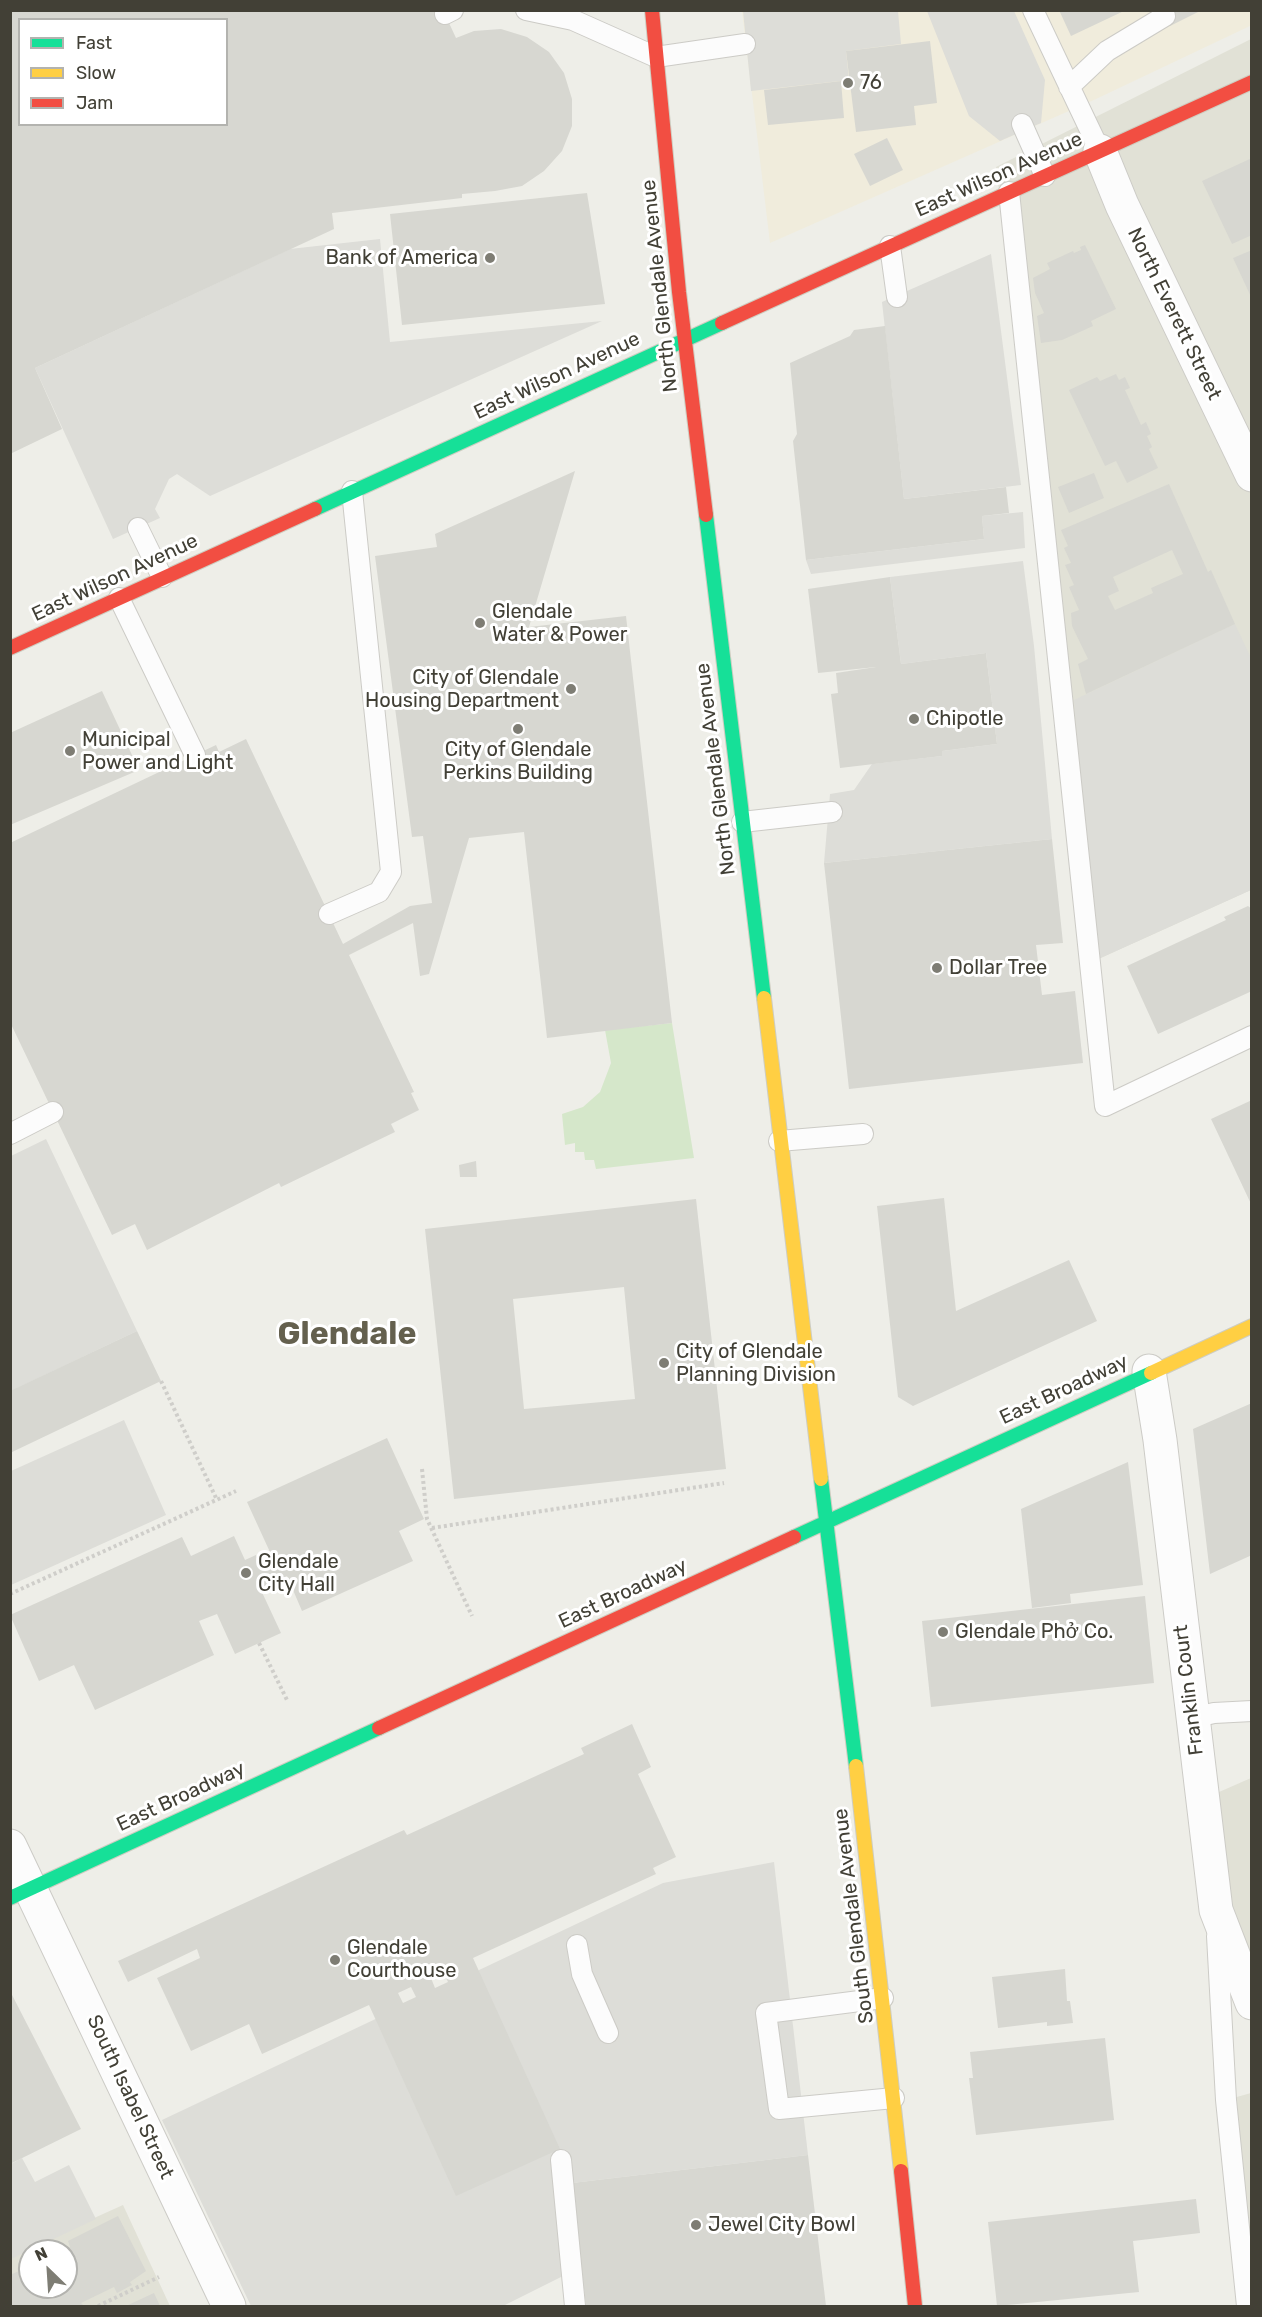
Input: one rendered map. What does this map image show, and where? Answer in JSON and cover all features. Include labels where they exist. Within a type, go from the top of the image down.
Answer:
[{"type":"main road","name":"North Glendale Avenue","points":[[652,10],[685,339],[826,1522]]},
{"type":"main road","name":"East Wilson Avenue","points":[[10,648],[1251,82]]},
{"type":"main road","name":"East Broadway","points":[[20,1893],[1251,1326]]},
{"type":"main road","name":"South Glendale Avenue","points":[[826,1522],[883,1998],[915,2307]]},
{"type":"street","name":"North Everett Street","points":[[1100,151],[1122,205],[1251,476]]},
{"type":"street","name":"Franklin Court","points":[[1149,1371],[1216,1910],[1251,2003]]},
{"type":"street","name":"South Isabel Street","points":[[10,1846],[20,1893],[229,2307]]},
{"type":"lane","points":[[526,10],[573,20],[656,57],[746,44]]},
{"type":"lane","points":[[1033,10],[1100,151]]},
{"type":"lane","points":[[1069,87],[1107,51],[1165,16]]},
{"type":"lane","points":[[1022,124],[1045,176]]},
{"type":"lane","points":[[1009,192],[1105,1106],[1251,1036]]},
{"type":"lane","points":[[890,246],[897,297]]},
{"type":"lane","points":[[329,914],[379,892],[391,872],[352,491]]},
{"type":"lane","points":[[138,528],[162,577]]},
{"type":"lane","points":[[119,598],[195,755]]},
{"type":"lane","points":[[742,822],[832,812]]},
{"type":"lane","points":[[10,1134],[53,1112]]},
{"type":"lane","points":[[779,1141],[863,1134]]},
{"type":"lane","points":[[1192,1719],[1214,1713],[1251,1711]]},
{"type":"lane","points":[[1216,1910],[1226,2100],[1247,2307]]},
{"type":"lane","points":[[577,1944],[582,1974],[608,2033]]},
{"type":"lane","points":[[883,1998],[766,2013],[778,2109],[894,2098]]},
{"type":"lane","points":[[561,2160],[575,2307]]},
{"type":"path","points":[[161,1381],[217,1500]]},
{"type":"path","points":[[422,1469],[427,1519],[472,1616]]},
{"type":"path","points":[[432,1528],[724,1483]]},
{"type":"path","points":[[10,1594],[236,1491]]},
{"type":"path","points":[[259,1642],[286,1700]]},
{"type":"path","points":[[98,2307],[159,2277]]},
{"type":"shaded area","points":[[1251,10],[1252,25],[1096,99],[770,243],[742,11]]},
{"type":"shaded area","points":[[743,11],[898,11],[901,44],[846,51],[849,80],[751,91]]},
{"type":"shaded area","points":[[927,11],[1014,11],[1045,80],[1041,123],[1000,141],[969,116]]},
{"type":"shaded area","points":[[1251,39],[1251,890],[1094,961],[996,167]]},
{"type":"shaded area","points":[[380,239],[390,342],[602,321],[210,496],[177,474],[169,479],[155,509],[160,518],[113,539],[35,368],[290,249]]},
{"type":"shaded area","points":[[991,254],[1021,485],[904,499],[882,302]]},
{"type":"shaded area","points":[[1023,512],[1025,548],[811,574],[806,560],[984,539],[982,516]]},
{"type":"shaded area","points":[[1023,561],[1034,646],[1052,839],[824,863],[830,794],[854,790],[872,764],[942,756],[942,751],[997,744],[986,653],[901,664],[890,577]]},
{"type":"shaded area","points":[[1235,624],[1251,658],[1251,890],[1094,961],[1074,700]]},
{"type":"shaded area","points":[[46,1139],[137,1331],[11,1391],[11,1156]]},
{"type":"shaded area","points":[[124,1420],[166,1515],[11,1585],[11,1471]]},
{"type":"shaded area","points":[[1251,1778],[1251,1963],[1225,1905],[1210,1796]]},
{"type":"shaded area","points":[[774,1862],[808,2155],[572,2183],[581,2267],[503,2306],[251,2306],[162,2120],[663,1883]]},
{"type":"shaded area","points":[[1251,2093],[1251,2306],[1226,2100]]},
{"type":"shaded area","points":[[22,2158],[35,2182],[69,2165],[96,2219],[54,2239],[18,2239],[18,2256],[11,2259],[11,2164]]},
{"type":"shaded area","points":[[123,2205],[170,2306],[11,2306],[10,2256],[18,2252],[18,2299],[78,2299],[78,2239],[48,2239]]},
{"type":"green space","points":[[672,1023],[694,1158],[596,1169],[594,1160],[585,1160],[584,1152],[575,1152],[575,1143],[565,1145],[562,1114],[583,1107],[600,1092],[611,1063],[605,1030]]},
{"type":"building","points":[[10,10],[443,10],[456,38],[474,31],[501,29],[527,37],[549,52],[564,73],[572,99],[572,126],[562,151],[544,171],[522,186],[462,194],[462,198],[332,213],[334,229],[35,368],[62,429],[10,454]]},
{"type":"building","points":[[1059,10],[1126,10],[1071,36]]},
{"type":"building","points":[[1163,10],[1202,10],[1170,26]]},
{"type":"building","points":[[930,41],[937,103],[914,106],[916,125],[856,132],[846,51]]},
{"type":"building","points":[[841,81],[844,118],[768,125],[764,90]]},
{"type":"building","points":[[887,138],[903,170],[870,186],[854,154]]},
{"type":"building","points":[[1252,158],[1252,235],[1232,244],[1202,181]]},
{"type":"building","points":[[587,193],[605,304],[402,325],[390,214]]},
{"type":"building","points":[[1085,245],[1116,309],[1091,321],[1093,326],[1062,340],[1041,343],[1037,316],[1044,313],[1035,293],[1033,278],[1050,269],[1047,263],[1073,251],[1074,253],[1081,250],[1080,247]]},
{"type":"building","points":[[1252,250],[1252,299],[1233,258]]},
{"type":"building","points":[[885,326],[904,499],[1006,487],[1009,513],[982,516],[984,539],[806,560],[793,441],[797,434],[790,363],[850,336],[854,330]]},
{"type":"building","points":[[1116,374],[1119,380],[1125,377],[1130,388],[1125,390],[1141,425],[1146,422],[1151,434],[1147,436],[1152,447],[1149,449],[1158,468],[1127,483],[1116,461],[1105,466],[1069,390],[1097,377],[1100,381]]},
{"type":"building","points":[[575,471],[529,627],[626,616],[672,1023],[547,1038],[524,832],[469,838],[429,974],[420,976],[413,923],[349,955],[414,1092],[411,1093],[419,1110],[391,1124],[395,1132],[281,1187],[279,1183],[147,1250],[135,1224],[112,1235],[10,1022],[10,843],[216,745],[219,752],[246,739],[343,944],[410,906],[432,903],[423,836],[412,837],[375,556],[437,547],[435,534]]},
{"type":"building","points":[[1094,473],[1104,498],[1069,513],[1058,487]]},
{"type":"building","points":[[1169,484],[1208,572],[1211,570],[1235,624],[1086,694],[1078,664],[1088,659],[1072,626],[1071,613],[1079,610],[1069,587],[1074,585],[1065,565],[1071,563],[1064,548],[1068,546],[1061,530]],"holes":[[[1172,550],[1183,574],[1151,588],[1153,593],[1115,610],[1108,596],[1119,591],[1113,577]]]},
{"type":"building","name":"Chipotle","points":[[890,577],[901,664],[986,653],[997,744],[942,751],[942,756],[840,768],[831,694],[838,693],[836,673],[876,667],[818,673],[808,589]]},
{"type":"building","name":"Municipal Power and Light","points":[[102,691],[139,770],[10,825],[10,733]]},
{"type":"building","name":"Dollar Tree","points":[[1052,839],[1063,943],[1036,945],[1042,995],[1075,991],[1083,1063],[849,1089],[824,863]]},
{"type":"building","points":[[1248,906],[1252,909],[1252,991],[1158,1034],[1127,966],[1226,920],[1224,917]]},
{"type":"building","points":[[1252,1100],[1252,1206],[1211,1119]]},
{"type":"building","points":[[476,1161],[477,1177],[460,1177],[459,1165]]},
{"type":"building","points":[[944,1198],[956,1311],[1069,1260],[1097,1321],[913,1406],[898,1397],[877,1206]]},
{"type":"building","points":[[696,1199],[726,1469],[454,1499],[425,1229]],"holes":[[[624,1287],[635,1399],[524,1409],[513,1299]]]},
{"type":"building","points":[[137,1331],[161,1381],[10,1453],[10,1391]]},
{"type":"building","points":[[1252,1403],[1252,1555],[1210,1574],[1193,1429]]},
{"type":"building","name":"Glendale City Hall","points":[[387,1438],[424,1519],[399,1531],[413,1561],[302,1611],[287,1576],[260,1588],[281,1633],[235,1654],[217,1614],[199,1621],[214,1655],[95,1710],[74,1665],[39,1681],[10,1615],[182,1537],[191,1556],[234,1536],[245,1560],[256,1555],[262,1569],[275,1563],[247,1502]]},
{"type":"building","points":[[1128,1462],[1143,1585],[1070,1594],[1071,1603],[1032,1608],[1021,1509]]},
{"type":"building","points":[[1145,1596],[1154,1683],[931,1707],[922,1621]]},
{"type":"building","name":"Glendale Courthouse","points":[[632,1724],[651,1767],[638,1774],[676,1857],[653,1868],[656,1874],[473,1958],[560,2149],[456,2196],[369,2005],[262,2054],[249,2024],[191,2051],[157,1978],[200,1958],[197,1949],[128,1982],[118,1961],[404,1830],[407,1835],[584,1754],[581,1748]],"holes":[[[444,1973],[448,1982],[435,1988],[431,1978]],[[411,1987],[416,1997],[403,2003],[398,1993]]]},
{"type":"building","points":[[1065,1969],[1067,2001],[1070,2001],[1073,2023],[1047,2026],[1047,2022],[998,2028],[992,1977]]},
{"type":"building","points":[[10,1991],[81,2129],[10,2164]]},
{"type":"building","points":[[1105,2038],[1114,2120],[976,2135],[969,2078],[973,2078],[970,2052]]},
{"type":"building","name":"Jewel City Bowl","points":[[808,2155],[826,2306],[586,2306],[572,2183]]},
{"type":"building","points":[[1196,2199],[1200,2233],[1133,2241],[1139,2292],[997,2306],[988,2222]]},
{"type":"building","points":[[118,2216],[146,2271],[130,2282],[132,2285],[117,2293],[114,2287],[81,2303],[83,2305],[81,2306],[10,2306],[10,2275],[18,2271],[18,2299],[78,2299],[78,2239],[72,2239]]},
{"type":"building","points":[[154,2293],[160,2306],[126,2306]]},
{"type":"traffic: fast","points":[[315,509],[722,323]]},
{"type":"traffic: fast","points":[[706,515],[764,998]]},
{"type":"traffic: fast","points":[[794,1537],[1151,1373]]},
{"type":"traffic: fast","points":[[821,1479],[856,1766]]},
{"type":"traffic: fast","points":[[10,1898],[379,1728]]},
{"type":"traffic: slow","points":[[764,998],[821,1479]]},
{"type":"traffic: slow","points":[[1151,1373],[1252,1326]]},
{"type":"traffic: slow","points":[[856,1766],[901,2171]]},
{"type":"traffic: jam","points":[[652,10],[679,292],[706,515]]},
{"type":"traffic: jam","points":[[722,323],[1252,82]]},
{"type":"traffic: jam","points":[[10,648],[315,509]]},
{"type":"traffic: jam","points":[[379,1728],[794,1537]]},
{"type":"traffic: jam","points":[[901,2171],[915,2306]]},
{"type":"place","name":"76","points":[[848,83]]},
{"type":"place","name":"Bank of America","points":[[490,258]]},
{"type":"place","name":"Glendale Water & Power","points":[[480,623]]},
{"type":"place","name":"City of Glendale Housing Department","points":[[571,689]]},
{"type":"place","name":"Chipotle","points":[[914,719]]},
{"type":"place","name":"City of Glendale Perkins Building","points":[[518,729]]},
{"type":"place","name":"Municipal Power and Light","points":[[70,751]]},
{"type":"place","name":"Dollar Tree","points":[[937,968]]},
{"type":"place","name":"City of Glendale Planning Division","points":[[664,1363]]},
{"type":"place","name":"Glendale City Hall","points":[[246,1573]]},
{"type":"place","name":"Glendale Phở Co.","points":[[943,1632]]},
{"type":"place","name":"Glendale Courthouse","points":[[335,1960]]},
{"type":"place","name":"Jewel City Bowl","points":[[696,2225]]},
{"type":"district","name":"Glendale","points":[[347,1335]]}]
